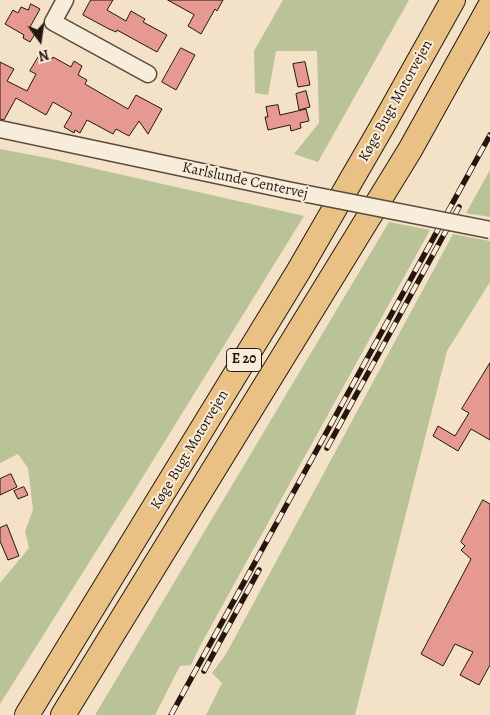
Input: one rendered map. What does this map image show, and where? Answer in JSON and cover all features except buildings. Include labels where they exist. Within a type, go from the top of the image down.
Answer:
[{"type":"highway","name":"Køge Bugt Motorvejen","points":[[27,715],[298,272],[453,0]]},
{"type":"highway","name":"Køge Bugt Motorvejen","points":[[63,715],[410,150],[490,6]]},
{"type":"street","points":[[65,0],[53,22],[148,74]]},
{"type":"street","name":"Karlslunde Centervej","points":[[0,129],[287,190],[490,230]]},
{"type":"green space","points":[[283,0],[409,0],[318,162],[294,154],[319,123],[317,51],[276,51],[268,95],[255,93],[254,51]]},
{"type":"green space","points":[[0,149],[48,158],[304,216],[0,704],[0,583],[29,548],[25,531],[33,510],[28,468],[18,454],[0,463]]},
{"type":"green space","points":[[490,170],[490,217],[466,213]]},
{"type":"green space","points":[[389,222],[430,230],[191,665],[180,666],[155,715],[95,715]]},
{"type":"green space","points":[[453,234],[490,241],[490,282],[447,351],[355,715],[206,715],[222,683],[212,673],[226,654]]},
{"type":"railway","points":[[171,715],[490,135]]},
{"type":"railway","points":[[327,448],[459,207]]},
{"type":"railway","points":[[204,671],[259,570]]}]
